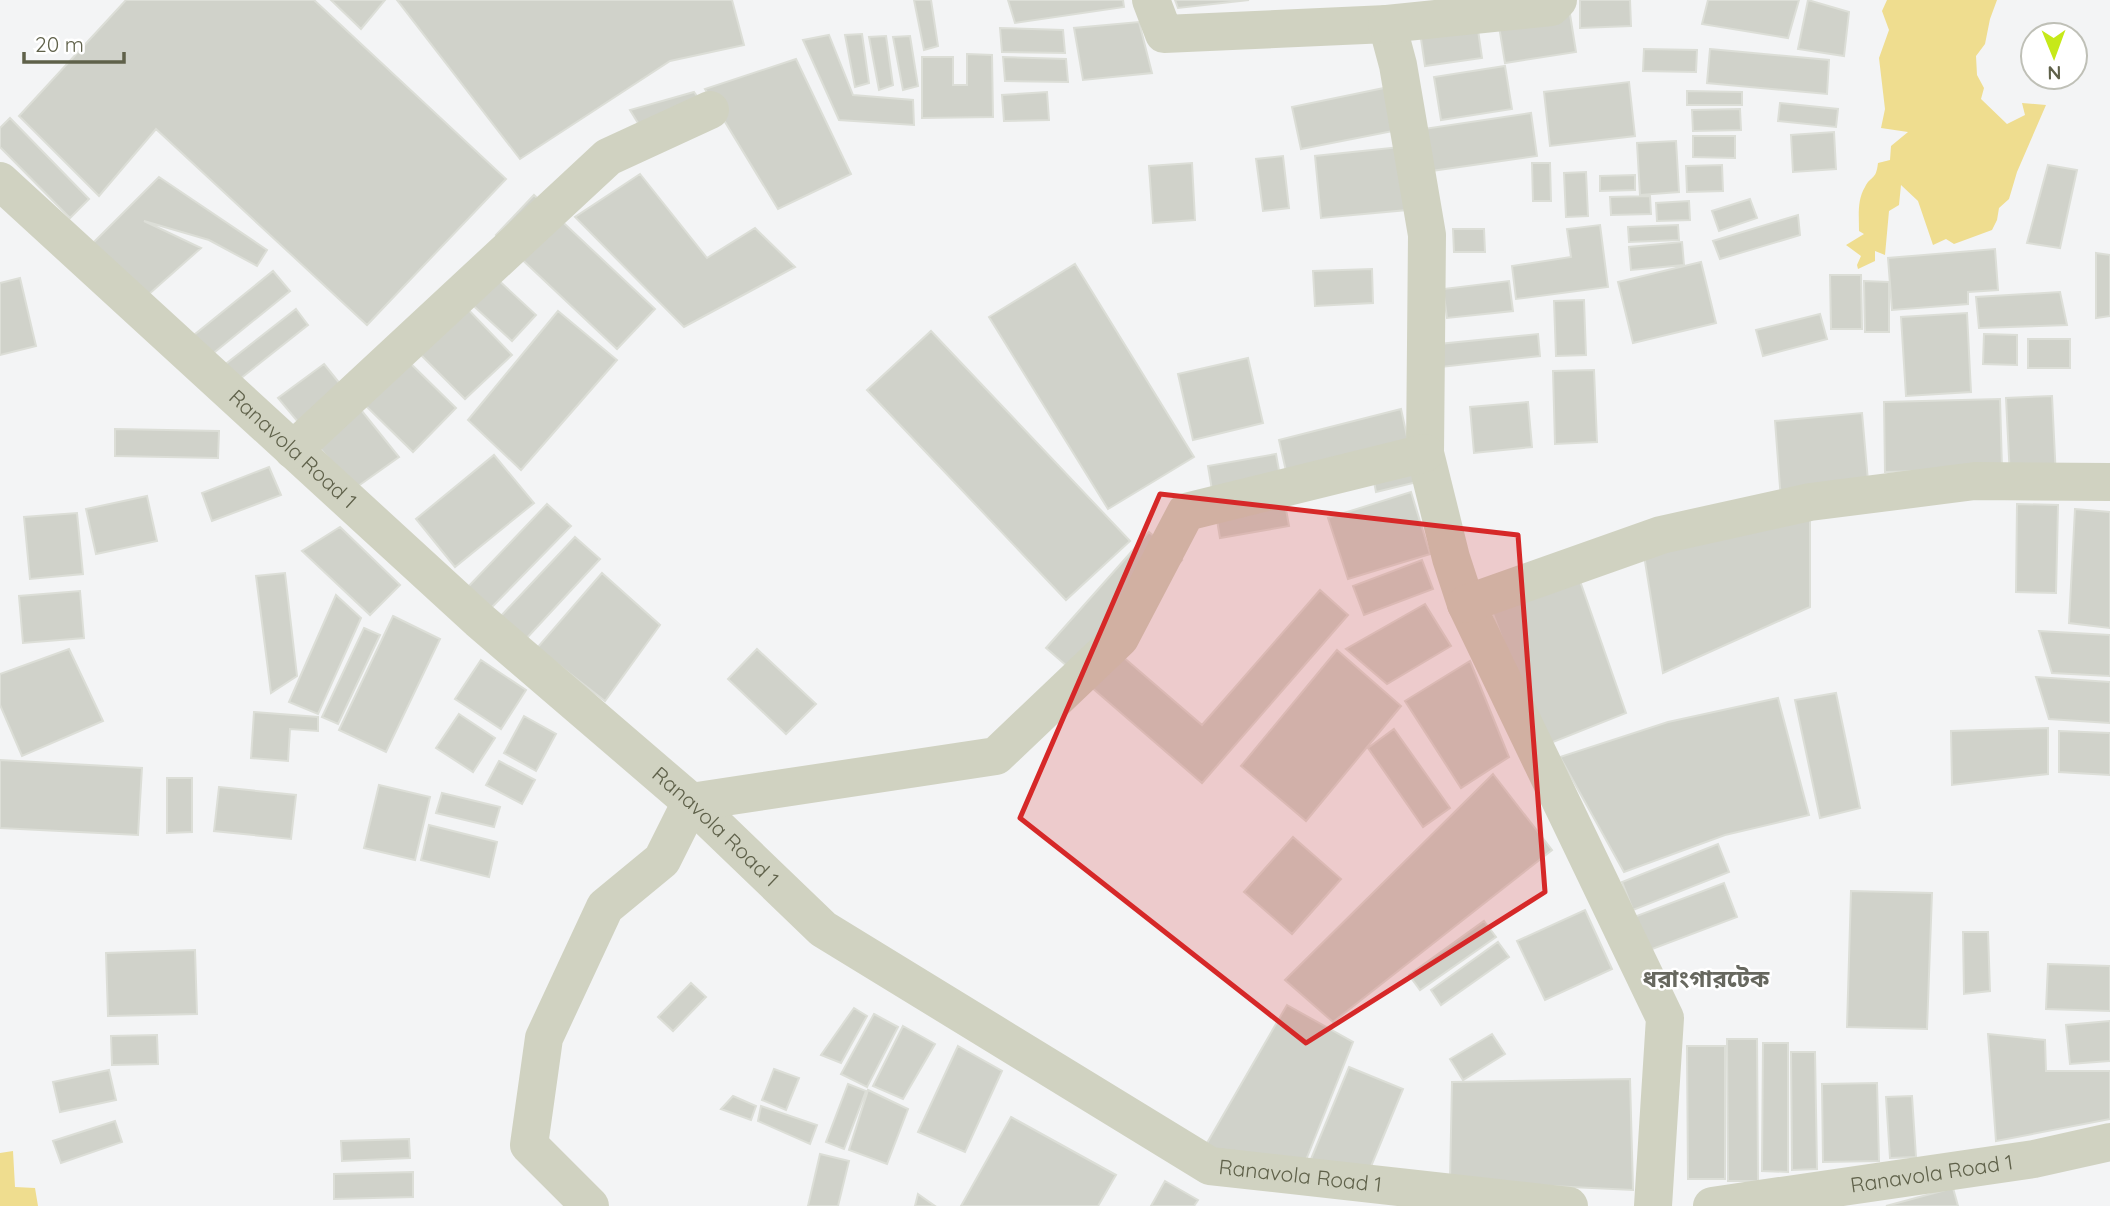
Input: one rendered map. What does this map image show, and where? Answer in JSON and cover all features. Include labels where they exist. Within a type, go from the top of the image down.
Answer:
[{"type":"street","points":[[1151,0],[1164,34],[1387,24],[1551,7],[1558,0]]},
{"type":"street","points":[[1387,24],[1398,65],[1427,235],[1425,453],[1465,604],[1665,1018],[1653,1206]]},
{"type":"street","points":[[293,450],[608,157],[710,110]]},
{"type":"street","name":"Ranavola Road 1","points":[[0,181],[479,620],[691,802],[823,929],[1210,1166],[1569,1206]]},
{"type":"street","points":[[590,1206],[529,1145],[544,1038],[605,907],[662,860],[691,802],[996,756],[1120,638],[1186,512],[1425,453]]},
{"type":"street","points":[[1465,604],[1661,535],[1810,502],[1851,499],[1975,481],[2110,482]]},
{"type":"street","name":"Ranavola Road 1","points":[[1712,1206],[2034,1159],[2110,1142]]},
{"type":"highlighted area","points":[[1160,494],[1518,535],[1545,892],[1306,1043],[1020,818]]},
{"type":"shaded area","points":[[1887,0],[1997,0],[1985,44],[1976,56],[1977,75],[1984,88],[1981,99],[2007,124],[2025,115],[2022,103],[2046,105],[2017,172],[2009,199],[1999,208],[1992,230],[1954,244],[1946,239],[1933,245],[1918,201],[1901,185],[1899,205],[1889,211],[1885,255],[1875,251],[1875,261],[1858,269],[1861,256],[1846,245],[1864,234],[1859,231],[1862,192],[1875,175],[1878,163],[1890,160],[1891,146],[1908,132],[1881,128],[1885,109],[1879,58],[1889,30],[1882,11]]},
{"type":"shaded area","points":[[13,1151],[15,1187],[35,1188],[38,1206],[0,1206],[0,1153]]},
{"type":"building","points":[[126,0],[314,0],[506,179],[367,325],[156,129],[99,196],[19,116]]},
{"type":"building","points":[[331,0],[385,0],[361,29]]},
{"type":"building","points":[[397,0],[732,0],[744,45],[670,61],[520,159]]},
{"type":"building","points":[[914,0],[931,0],[938,46],[924,50]]},
{"type":"building","points":[[1008,0],[1123,0],[1124,7],[1015,23]]},
{"type":"building","points":[[1175,0],[1249,0],[1178,8]]},
{"type":"building","points":[[1580,0],[1630,0],[1631,26],[1580,28]]},
{"type":"building","points":[[1708,0],[1799,0],[1788,38],[1702,24]]},
{"type":"building","points":[[1808,0],[1849,12],[1844,56],[1798,49]]},
{"type":"building","points":[[1569,8],[1576,52],[1505,63],[1498,20]]},
{"type":"building","points":[[1139,22],[1152,73],[1083,80],[1074,28]]},
{"type":"building","points":[[1477,23],[1482,58],[1425,66],[1420,32]]},
{"type":"building","points":[[1000,28],[1063,30],[1065,53],[1002,52]]},
{"type":"building","points":[[862,34],[869,83],[855,87],[845,35]]},
{"type":"building","points":[[829,35],[853,95],[913,100],[914,125],[839,120],[803,40]]},
{"type":"building","points":[[886,36],[893,85],[879,90],[869,37]]},
{"type":"building","points":[[910,36],[918,86],[903,90],[893,37]]},
{"type":"building","points":[[1644,49],[1697,50],[1696,72],[1643,71]]},
{"type":"building","points":[[1710,49],[1829,60],[1827,94],[1707,83]]},
{"type":"building","points":[[967,54],[992,55],[993,117],[922,118],[922,57],[953,57],[953,85],[967,85]]},
{"type":"building","points":[[1003,57],[1066,59],[1068,82],[1005,81]]},
{"type":"building","points":[[796,59],[851,174],[778,209],[705,89]]},
{"type":"building","points":[[1505,66],[1512,109],[1441,120],[1434,77]]},
{"type":"building","points":[[1629,82],[1635,136],[1550,146],[1544,92]]},
{"type":"building","points":[[1384,88],[1393,131],[1301,149],[1292,107]]},
{"type":"building","points":[[1687,91],[1742,92],[1742,105],[1687,105]]},
{"type":"building","points":[[694,92],[714,119],[651,144],[630,110]]},
{"type":"building","points":[[1047,92],[1049,120],[1004,121],[1002,95]]},
{"type":"building","points":[[1780,103],[1838,109],[1836,127],[1778,121]]},
{"type":"building","points":[[1740,109],[1741,130],[1693,131],[1692,110]]},
{"type":"building","points":[[1531,113],[1537,156],[1424,172],[1417,130]]},
{"type":"building","points":[[10,118],[89,199],[70,218],[0,147],[0,128]]},
{"type":"building","points":[[1834,132],[1836,169],[1793,172],[1791,135]]},
{"type":"building","points":[[1693,136],[1735,136],[1735,158],[1693,157]]},
{"type":"building","points":[[1676,141],[1679,192],[1640,195],[1637,143]]},
{"type":"building","points":[[1400,147],[1407,210],[1321,218],[1315,156]]},
{"type":"building","points":[[1283,156],[1289,208],[1263,211],[1256,159]]},
{"type":"building","points":[[1192,163],[1195,220],[1153,223],[1149,166]]},
{"type":"building","points":[[1532,163],[1550,163],[1551,201],[1533,201]]},
{"type":"building","points":[[1722,165],[1723,191],[1687,192],[1686,166]]},
{"type":"building","points":[[2048,165],[2077,170],[2060,248],[2027,243]]},
{"type":"building","points":[[1586,172],[1588,216],[1566,217],[1564,173]]},
{"type":"building","points":[[640,174],[707,258],[755,228],[795,267],[684,327],[575,217]]},
{"type":"building","points":[[1635,175],[1635,190],[1600,191],[1600,176]]},
{"type":"building","points":[[159,177],[267,250],[257,266],[209,240],[144,221],[201,248],[148,295],[91,245]]},
{"type":"building","points":[[534,195],[655,309],[617,349],[496,235]]},
{"type":"building","points":[[1650,196],[1651,214],[1611,215],[1610,197]]},
{"type":"building","points":[[1750,199],[1757,218],[1719,231],[1712,211]]},
{"type":"building","points":[[1689,201],[1690,220],[1657,221],[1656,203]]},
{"type":"building","points":[[1798,215],[1800,235],[1720,259],[1713,241]]},
{"type":"building","points":[[1600,225],[1608,287],[1516,299],[1512,266],[1571,257],[1567,229]]},
{"type":"building","points":[[1678,225],[1679,240],[1629,242],[1628,227]]},
{"type":"building","points":[[1453,229],[1484,229],[1485,252],[1454,252]]},
{"type":"building","points":[[1682,242],[1684,265],[1631,270],[1629,247]]},
{"type":"building","points":[[1995,249],[1998,290],[1968,292],[1968,304],[1892,310],[1888,258]]},
{"type":"building","points":[[2096,253],[2110,255],[2110,316],[2096,318]]},
{"type":"building","points":[[1701,262],[1716,323],[1633,343],[1618,282]]},
{"type":"building","points":[[480,263],[536,315],[512,341],[456,290]]},
{"type":"building","points":[[1075,264],[1194,457],[1108,509],[989,317]]},
{"type":"building","points":[[1372,269],[1373,303],[1315,306],[1313,271]]},
{"type":"building","points":[[273,271],[290,291],[211,355],[194,335]]},
{"type":"building","points":[[1830,275],[1861,275],[1862,329],[1831,329]]},
{"type":"building","points":[[20,278],[36,346],[0,355],[0,283]]},
{"type":"building","points":[[1509,281],[1513,311],[1447,318],[1443,289]]},
{"type":"building","points":[[1864,281],[1889,282],[1889,332],[1865,332]]},
{"type":"building","points":[[2060,292],[2067,325],[1979,328],[1976,297]]},
{"type":"building","points":[[459,300],[512,355],[465,399],[412,346]]},
{"type":"building","points":[[1584,300],[1586,355],[1556,356],[1554,301]]},
{"type":"building","points":[[296,309],[308,325],[231,386],[218,370]]},
{"type":"building","points":[[558,311],[617,360],[521,470],[468,420]]},
{"type":"building","points":[[1967,313],[1971,392],[1906,396],[1901,317]]},
{"type":"building","points":[[1820,314],[1827,339],[1763,356],[1756,330]]},
{"type":"building","points":[[931,331],[1130,541],[1066,600],[867,390]]},
{"type":"building","points":[[1538,334],[1540,356],[1441,367],[1439,344]]},
{"type":"building","points":[[1984,334],[2017,335],[2017,365],[1983,364]]},
{"type":"building","points":[[2028,339],[2070,339],[2070,368],[2028,368]]},
{"type":"building","points":[[1248,358],[1263,423],[1193,440],[1178,374]]},
{"type":"building","points":[[407,360],[456,408],[413,452],[364,404]]},
{"type":"building","points":[[324,364],[399,457],[354,489],[278,398]]},
{"type":"building","points":[[1594,370],[1597,442],[1555,444],[1553,371]]},
{"type":"building","points":[[2052,396],[2056,478],[2010,477],[2006,398]]},
{"type":"building","points":[[2000,399],[2002,469],[1885,472],[1884,402]]},
{"type":"building","points":[[1528,402],[1532,447],[1474,453],[1470,407]]},
{"type":"building","points":[[1401,409],[1417,482],[1376,492],[1371,466],[1290,489],[1279,440]]},
{"type":"building","points":[[1862,413],[1869,492],[1781,500],[1775,421]]},
{"type":"building","points":[[115,429],[219,431],[218,458],[115,456]]},
{"type":"building","points":[[1276,454],[1289,526],[1220,538],[1208,466]]},
{"type":"building","points":[[494,455],[534,503],[455,567],[416,519]]},
{"type":"building","points":[[269,467],[281,495],[212,521],[202,493]]},
{"type":"building","points":[[1411,492],[1430,554],[1348,579],[1328,518]]},
{"type":"building","points":[[147,496],[157,541],[96,554],[86,509]]},
{"type":"building","points":[[547,504],[571,526],[490,609],[467,588]]},
{"type":"building","points":[[2017,504],[2058,505],[2056,593],[2016,592]]},
{"type":"building","points":[[1810,508],[1810,607],[1663,673],[1643,549]]},
{"type":"building","points":[[2075,509],[2110,512],[2110,628],[2069,623]]},
{"type":"building","points":[[77,513],[83,574],[30,579],[24,517]]},
{"type":"building","points":[[340,527],[400,585],[370,615],[302,551]]},
{"type":"building","points":[[1149,532],[1182,560],[1108,644],[1202,725],[1320,590],[1348,615],[1202,783],[1046,648]]},
{"type":"building","points":[[575,537],[600,559],[524,641],[500,617]]},
{"type":"building","points":[[1422,560],[1433,589],[1364,615],[1353,586]]},
{"type":"building","points":[[285,573],[297,676],[271,693],[256,576]]},
{"type":"building","points":[[602,573],[660,625],[605,701],[537,648]]},
{"type":"building","points":[[1580,581],[1626,713],[1543,746],[1490,606]]},
{"type":"building","points":[[80,591],[84,638],[23,643],[19,596]]},
{"type":"building","points":[[336,595],[361,618],[318,714],[289,702]]},
{"type":"building","points":[[1425,604],[1451,646],[1387,684],[1346,649]]},
{"type":"building","points":[[393,616],[440,639],[386,752],[339,730]]},
{"type":"building","points":[[364,628],[380,635],[338,724],[322,717]]},
{"type":"building","points":[[2039,631],[2110,635],[2110,676],[2052,673]]},
{"type":"building","points":[[69,649],[103,721],[22,756],[0,705],[0,674]]},
{"type":"building","points":[[757,649],[816,704],[786,734],[728,679]]},
{"type":"building","points":[[1337,650],[1401,706],[1306,821],[1241,766]]},
{"type":"building","points":[[481,660],[526,690],[501,729],[455,699]]},
{"type":"building","points":[[1470,661],[1509,757],[1461,788],[1405,701]]},
{"type":"building","points":[[2036,677],[2110,682],[2110,723],[2049,719]]},
{"type":"building","points":[[1836,693],[1860,808],[1820,818],[1795,700]]},
{"type":"building","points":[[1778,698],[1809,815],[1725,835],[1624,872],[1560,757],[1668,722]]},
{"type":"building","points":[[254,712],[318,717],[318,731],[290,729],[288,761],[251,758]]},
{"type":"building","points":[[459,714],[495,738],[473,772],[436,748]]},
{"type":"building","points":[[524,716],[556,734],[536,771],[504,753]]},
{"type":"building","points":[[2048,728],[2048,774],[1952,785],[1951,731]]},
{"type":"building","points":[[1394,729],[1450,808],[1423,827],[1368,748]]},
{"type":"building","points":[[2059,731],[2110,733],[2110,775],[2059,772]]},
{"type":"building","points":[[0,760],[142,768],[138,835],[0,828]]},
{"type":"building","points":[[499,761],[535,780],[522,804],[486,785]]},
{"type":"building","points":[[1493,774],[1552,850],[1333,1022],[1285,980]]},
{"type":"building","points":[[167,778],[192,778],[192,832],[167,833]]},
{"type":"building","points":[[379,785],[430,797],[415,860],[364,848]]},
{"type":"building","points":[[219,787],[296,795],[291,839],[214,831]]},
{"type":"building","points":[[442,793],[500,807],[494,827],[436,813]]},
{"type":"building","points":[[429,825],[497,842],[489,877],[421,860]]},
{"type":"building","points":[[1293,837],[1341,879],[1292,934],[1244,892]]},
{"type":"building","points":[[1718,844],[1729,872],[1633,910],[1622,882]]},
{"type":"building","points":[[1724,883],[1737,917],[1647,951],[1634,917]]},
{"type":"building","points":[[1851,891],[1932,893],[1927,1029],[1847,1027]]},
{"type":"building","points":[[1585,910],[1612,969],[1545,1000],[1517,941]]},
{"type":"building","points":[[1484,921],[1496,937],[1420,990],[1409,975]]},
{"type":"building","points":[[1963,932],[1988,932],[1990,991],[1964,994]]},
{"type":"building","points":[[1498,942],[1509,957],[1441,1005],[1431,990]]},
{"type":"building","points":[[195,950],[197,1014],[108,1016],[106,953]]},
{"type":"building","points":[[2048,964],[2110,966],[2110,1011],[2046,1009]]},
{"type":"building","points":[[691,983],[706,997],[673,1031],[658,1017]]},
{"type":"building","points":[[1287,1005],[1353,1042],[1306,1160],[1203,1150]]},
{"type":"building","points":[[854,1008],[867,1016],[841,1063],[821,1055]]},
{"type":"building","points":[[874,1014],[898,1027],[867,1087],[841,1074]]},
{"type":"building","points":[[2110,1021],[2110,1061],[2070,1064],[2066,1025]]},
{"type":"building","points":[[903,1026],[935,1044],[903,1099],[873,1086]]},
{"type":"building","points":[[1492,1034],[1505,1054],[1463,1080],[1450,1059]]},
{"type":"building","points":[[1988,1034],[2045,1040],[2046,1071],[2110,1071],[2110,1119],[1996,1141]]},
{"type":"building","points":[[157,1035],[158,1064],[112,1065],[111,1036]]},
{"type":"building","points":[[1727,1039],[1757,1039],[1758,1181],[1728,1181]]},
{"type":"building","points":[[1763,1043],[1788,1043],[1788,1172],[1762,1171]]},
{"type":"building","points":[[958,1046],[1002,1071],[965,1152],[918,1132]]},
{"type":"building","points":[[1687,1046],[1725,1046],[1725,1179],[1688,1179]]},
{"type":"building","points":[[1791,1052],[1815,1052],[1817,1169],[1792,1170]]},
{"type":"building","points":[[1349,1067],[1403,1089],[1365,1181],[1311,1159]]},
{"type":"building","points":[[774,1069],[799,1078],[786,1110],[762,1100]]},
{"type":"building","points":[[109,1070],[116,1100],[60,1112],[53,1082]]},
{"type":"building","points":[[1630,1079],[1633,1190],[1450,1181],[1452,1082]]},
{"type":"building","points":[[1877,1083],[1879,1161],[1823,1162],[1822,1084]]},
{"type":"building","points":[[848,1084],[866,1091],[844,1149],[826,1142]]},
{"type":"building","points":[[868,1090],[908,1109],[887,1164],[849,1150]]},
{"type":"building","points":[[733,1096],[756,1106],[751,1120],[721,1109]]},
{"type":"building","points":[[1912,1096],[1916,1157],[1890,1158],[1886,1097]]},
{"type":"building","points":[[761,1106],[817,1125],[810,1144],[758,1121]]},
{"type":"building","points":[[1011,1117],[1116,1175],[1098,1206],[961,1206]]},
{"type":"building","points":[[115,1121],[122,1142],[61,1163],[53,1141]]},
{"type":"building","points":[[409,1139],[410,1158],[342,1161],[341,1141]]},
{"type":"building","points":[[820,1154],[849,1161],[838,1206],[808,1206]]},
{"type":"building","points":[[413,1172],[413,1197],[334,1199],[334,1174]]},
{"type":"building","points":[[1165,1181],[1198,1200],[1194,1206],[1151,1206]]},
{"type":"building","points":[[1953,1188],[1958,1206],[1886,1206]]},
{"type":"building","points":[[918,1194],[935,1206],[915,1206]]},
{"type":"district","name":"ধরাংগারটেক","points":[[1706,979]]}]
